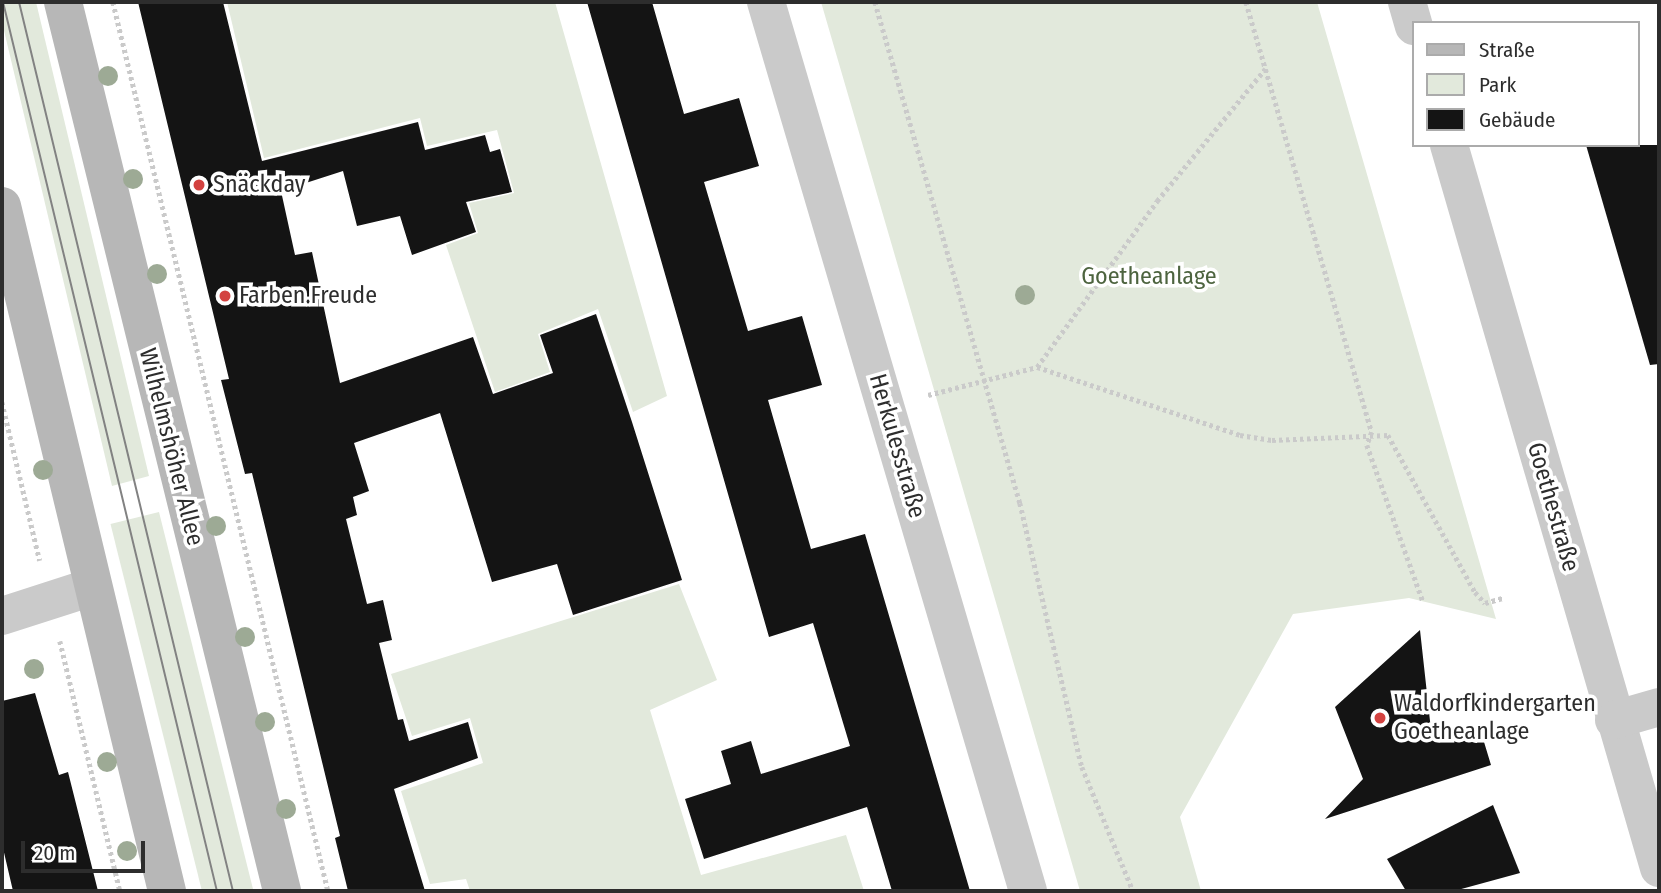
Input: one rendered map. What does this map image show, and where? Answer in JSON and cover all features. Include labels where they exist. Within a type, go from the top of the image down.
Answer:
[{"type":"main road","name":"Wilhelmshöher Allee","points":[[63,2],[282,891]]},
{"type":"main road","points":[[2,206],[167,891]]},
{"type":"street","name":"Herkulesstraße","points":[[766,2],[1028,891]]},
{"type":"street","points":[[1407,2],[1413,21]]},
{"type":"street","name":"Goethestraße","points":[[1450,147],[1614,720],[1657,850]]},
{"type":"street","points":[[2,616],[92,587]]},
{"type":"street","points":[[1614,720],[1659,707]]},
{"type":"street","points":[[1653,891],[1659,890]]},
{"type":"path","points":[[113,2],[328,891]]},
{"type":"path","points":[[875,2],[1020,503],[1082,767],[1133,891]]},
{"type":"path","points":[[1246,2],[1372,432],[1367,445],[1423,601]]},
{"type":"path","points":[[1037,366],[1157,201],[1265,69]]},
{"type":"path","points":[[928,395],[1037,366],[1240,435],[1318,440],[1372,432],[1388,435],[1481,601],[1503,598]]},
{"type":"path","points":[[2,402],[120,891]]},
{"type":"green space","points":[[36,2],[149,476],[112,486],[2,22],[2,5]]},
{"type":"green space","points":[[227,2],[555,2],[667,396],[633,412],[598,309],[538,334],[550,372],[495,392],[446,245],[478,233],[469,203],[514,193],[497,130],[427,146],[420,118],[264,158]]},
{"type":"green space","name":"Goetheanlage","points":[[821,2],[1317,2],[1496,619],[1409,598],[1293,614],[1180,817],[1201,891],[1080,891]]},
{"type":"green space","points":[[159,512],[253,890],[202,891],[110,524]]},
{"type":"green space","points":[[679,584],[717,680],[650,710],[701,875],[846,835],[864,891],[470,891],[466,879],[430,884],[401,791],[483,763],[470,718],[412,736],[391,674]]},
{"type":"building","points":[[138,2],[223,2],[262,161],[418,122],[425,150],[485,135],[490,152],[500,149],[512,192],[466,202],[476,232],[412,255],[400,216],[357,226],[343,171],[281,191],[295,255],[312,252],[340,383],[473,337],[493,394],[553,373],[540,335],[596,314],[632,422],[682,580],[573,615],[557,564],[492,582],[440,413],[354,443],[369,491],[353,497],[357,515],[346,519],[367,604],[383,600],[392,640],[379,643],[398,720],[403,719],[409,741],[468,722],[478,758],[394,789],[425,891],[348,891],[335,838],[340,836],[252,473],[245,474],[221,380],[229,379]]},
{"type":"building","points":[[587,2],[652,2],[684,114],[739,98],[759,166],[704,182],[748,331],[802,316],[822,385],[768,400],[811,549],[865,534],[970,891],[892,891],[867,807],[704,859],[685,799],[731,784],[721,751],[751,741],[761,774],[850,746],[813,623],[769,637]]},
{"type":"building","points":[[1659,145],[1659,364],[1650,365],[1587,147]]},
{"type":"building","points":[[1420,630],[1431,730],[1481,732],[1491,765],[1325,819],[1363,779],[1335,707]]},
{"type":"building","points":[[35,693],[59,775],[68,772],[98,891],[13,891],[2,844],[2,701]]},
{"type":"building","points":[[1493,805],[1520,873],[1454,891],[1406,891],[1387,859]]},
{"type":"tram line","points":[[3,2],[217,891]]},
{"type":"tram line","points":[[19,2],[233,891]]},
{"type":"place","name":"Snäckday","points":[[199,185]]},
{"type":"place","name":"Farben.Freude","points":[[225,296]]},
{"type":"place","name":"Waldorfkindergarten Goetheanlage","points":[[1380,718]]}]
